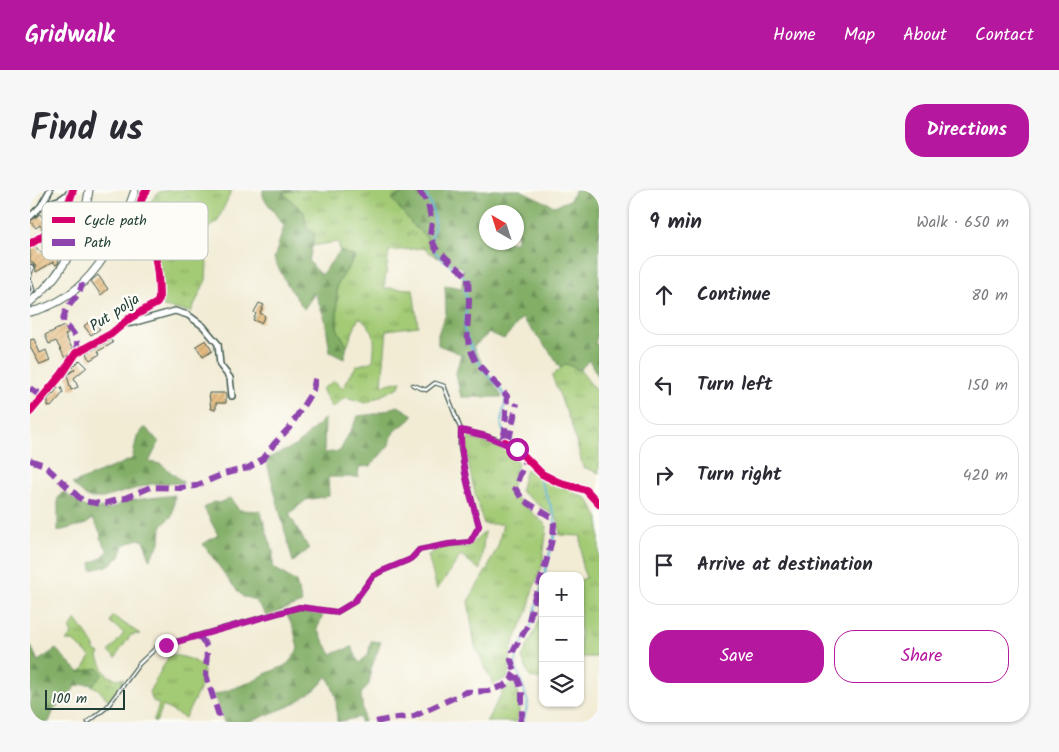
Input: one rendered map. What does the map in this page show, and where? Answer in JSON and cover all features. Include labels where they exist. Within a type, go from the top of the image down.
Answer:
[{"type":"street","points":[[43,202],[50,190]]},
{"type":"street","points":[[52,202],[61,199],[73,190]]},
{"type":"street","points":[[69,202],[73,190]]},
{"type":"street","points":[[131,202],[135,190]]},
{"type":"street","name":"Put polja","points":[[143,202],[147,190]]},
{"type":"street","points":[[30,217],[41,206]]},
{"type":"street","points":[[30,244],[42,237]]},
{"type":"street","points":[[30,302],[44,291],[67,260]]},
{"type":"street","points":[[30,312],[61,301],[97,269],[102,260]]},
{"type":"street","name":"Put polja","points":[[30,412],[62,374],[76,353],[111,334],[130,318],[157,303],[159,299],[155,260]]},
{"type":"street","points":[[123,324],[175,310],[188,315],[203,326],[218,344],[220,365],[230,378],[232,396]]},
{"type":"street","points":[[504,442],[517,449],[542,474],[558,482],[586,490],[599,504]]},
{"type":"lane","points":[[30,266],[32,267],[32,272],[30,276]]},
{"type":"lane","points":[[30,281],[33,290],[30,294]]},
{"type":"lane","points":[[88,722],[107,707],[139,664],[157,647],[300,607],[337,612],[354,602],[373,576],[411,559],[419,550],[470,542],[479,526],[465,473],[460,445],[461,430],[444,386],[435,383],[426,390],[413,385]]},
{"type":"lane","points":[[461,430],[504,442]]},
{"type":"lane","points":[[30,715],[35,722]]},
{"type":"green space","points":[[168,190],[232,190],[217,222],[208,228],[208,202],[150,202],[159,192]]},
{"type":"green space","points":[[263,190],[297,190],[282,193],[304,212],[306,227],[315,234],[309,261],[321,275],[340,251],[355,257],[337,285],[337,328],[347,346],[344,359],[330,352],[325,319],[315,293],[304,309],[287,284],[274,259],[284,226],[263,197]]},
{"type":"green space","points":[[297,190],[408,190],[393,198],[413,225],[426,237],[436,257],[423,248],[389,251],[384,288],[413,289],[418,326],[387,330],[382,385],[401,381],[399,387],[366,403],[345,397],[332,408],[322,389],[334,381],[343,388],[356,366],[373,361],[374,336],[369,327],[359,317],[347,346],[337,328],[337,285],[355,257],[340,251],[338,242],[312,246],[315,234],[306,227],[304,212],[282,192]]},
{"type":"green space","points":[[408,190],[520,190],[554,206],[570,200],[575,190],[599,190],[599,329],[595,344],[599,345],[599,378],[589,360],[580,370],[566,364],[560,368],[550,352],[522,318],[504,339],[489,333],[473,347],[502,397],[461,397],[456,373],[461,354],[438,345],[438,334],[446,314],[445,285],[462,288],[463,268],[436,257],[426,237],[413,225],[392,199]]},
{"type":"green space","points":[[157,260],[206,260],[206,280],[191,312],[163,307]]},
{"type":"green space","points":[[566,364],[580,370],[599,393],[599,473],[583,467],[572,426],[552,376]]},
{"type":"green space","points":[[398,406],[413,415],[410,420],[394,431],[389,445],[371,466],[359,467],[358,477],[328,477],[329,496],[306,500],[289,514],[309,549],[293,562],[266,459],[297,445],[325,418],[324,453],[340,451],[358,416],[375,414]]},
{"type":"green space","points":[[145,427],[159,442],[149,462],[161,464],[184,483],[151,484],[103,498],[88,498],[72,484],[132,459],[137,437]]},
{"type":"green space","points":[[468,438],[505,449],[518,463],[510,492],[547,526],[542,567],[532,592],[528,611],[512,646],[508,678],[493,684],[475,646],[468,601],[498,546],[503,524],[484,524],[470,472],[466,440]]},
{"type":"green space","points":[[526,469],[588,499],[599,519],[599,657],[584,657],[584,579],[586,578],[582,567],[581,536],[560,535],[558,519],[520,491]]},
{"type":"green space","points":[[63,492],[85,507],[110,509],[126,501],[175,495],[172,516],[161,527],[160,543],[150,559],[144,541],[138,539],[124,545],[120,557],[107,566],[92,570],[91,563],[101,558],[108,551],[100,538],[101,534],[93,519],[86,524],[58,531],[58,497]]},
{"type":"green space","points":[[230,498],[239,510],[260,511],[273,551],[273,567],[296,582],[302,603],[266,616],[260,606],[254,601],[243,597],[203,544],[218,535],[204,508],[213,502],[220,503]]},
{"type":"green space","points":[[485,531],[480,570],[461,555],[437,590],[428,555],[444,547],[469,547]]},
{"type":"green space","points":[[286,613],[323,615],[317,629],[331,654],[352,647],[359,663],[368,655],[371,641],[381,642],[371,669],[369,684],[361,694],[364,722],[360,722],[360,717],[337,722],[336,697],[328,676],[316,689],[292,705],[249,722],[224,722],[214,695],[254,681],[284,666],[291,661],[298,649],[294,630]]},
{"type":"green space","points":[[113,616],[140,634],[131,635],[116,658],[109,652],[124,633],[110,622]]},
{"type":"green space","points":[[76,619],[94,645],[94,651],[100,654],[98,657],[107,674],[113,678],[124,679],[109,701],[98,689],[89,684],[94,684],[98,668],[79,672],[91,657],[73,641],[66,641],[72,634],[70,629]]},
{"type":"green space","points":[[539,621],[539,678],[530,677],[522,658]]},
{"type":"green space","points":[[30,644],[38,661],[56,649],[79,672],[98,668],[103,674],[94,684],[83,684],[75,687],[63,703],[55,707],[49,722],[39,722],[30,709]]},
{"type":"green space","points":[[170,654],[187,658],[204,666],[202,684],[185,718],[163,706],[156,722],[153,722],[159,705],[153,701],[149,692]]},
{"type":"green space","points":[[513,681],[519,701],[517,722],[486,722],[504,689]]},
{"type":"building","points":[[40,214],[42,217],[42,228],[40,225],[36,228],[30,221]]},
{"type":"building","points":[[35,246],[41,253],[42,260],[58,260],[58,263],[56,265],[53,262],[36,272],[35,265],[30,261],[30,248]]},
{"type":"building","points":[[98,275],[108,289],[101,295],[91,281]]},
{"type":"building","points":[[259,303],[264,305],[260,313],[265,316],[261,323],[253,320],[256,314],[254,312]]},
{"type":"building","points":[[93,319],[100,329],[91,335],[84,326]]},
{"type":"building","points":[[64,326],[68,333],[65,335],[73,350],[65,358],[56,341],[49,344],[45,335]]},
{"type":"building","points":[[34,339],[40,353],[46,350],[50,361],[40,365],[30,347],[30,340]]},
{"type":"building","points":[[111,340],[113,343],[98,351],[100,354],[90,360],[87,353]]},
{"type":"building","points":[[206,340],[212,351],[203,357],[196,346]]},
{"type":"building","points":[[80,360],[87,367],[74,378],[78,387],[71,390],[67,375],[75,369],[73,367]]},
{"type":"building","points":[[61,387],[63,393],[51,407],[48,406],[48,399],[56,389]]},
{"type":"building","points":[[209,393],[226,393],[226,403],[216,403],[216,409],[211,409]]},
{"type":"waterway","points":[[422,190],[428,198],[434,217],[432,246],[439,256],[460,273],[468,283],[465,290],[467,302],[464,330],[473,352],[485,372],[498,385],[506,398],[502,422],[505,434]]},
{"type":"waterway","points":[[511,440],[532,461]]},
{"type":"waterway","points":[[538,475],[554,514],[556,529],[545,572]]},
{"type":"waterway","points":[[523,722],[528,703],[515,666],[518,651],[531,626],[539,597]]},
{"type":"marked path","points":[[419,190],[428,204],[432,222],[430,236],[436,249],[468,277],[467,332],[469,346],[476,362],[507,396],[505,430],[502,441]]},
{"type":"marked path","points":[[76,353],[76,339],[73,332],[63,322],[66,311],[79,293],[82,283]]},
{"type":"marked path","points":[[30,460],[44,465],[83,501],[102,504],[125,498],[151,487],[180,488],[195,486],[224,474],[248,468],[264,458],[290,427],[313,390],[316,375]]},
{"type":"marked path","points":[[30,388],[36,393],[46,392]]},
{"type":"marked path","points":[[506,440],[510,435],[517,403]]},
{"type":"marked path","points":[[520,722],[522,690],[511,660],[513,651],[528,625],[553,536],[554,524],[551,517],[523,500],[515,488],[526,458]]},
{"type":"marked path","points":[[200,637],[207,647],[206,675],[221,722]]},
{"type":"marked path","points":[[376,722],[414,716],[466,692],[488,691],[503,686],[511,681],[514,673]]},
{"type":"cycle path","points":[[69,202],[73,190]]},
{"type":"cycle path","points":[[141,202],[147,190]]},
{"type":"cycle path","points":[[30,244],[42,236]]},
{"type":"cycle path","points":[[30,412],[62,374],[76,353],[111,334],[130,318],[157,303],[159,293],[155,260]]},
{"type":"cycle path","points":[[505,442],[517,449],[542,474],[558,482],[586,490],[599,504]]},
{"type":"route","points":[[166,645],[300,607],[337,612],[354,602],[373,576],[411,559],[419,550],[470,542],[479,526],[465,473],[460,445],[461,430],[504,442],[517,449]]}]
